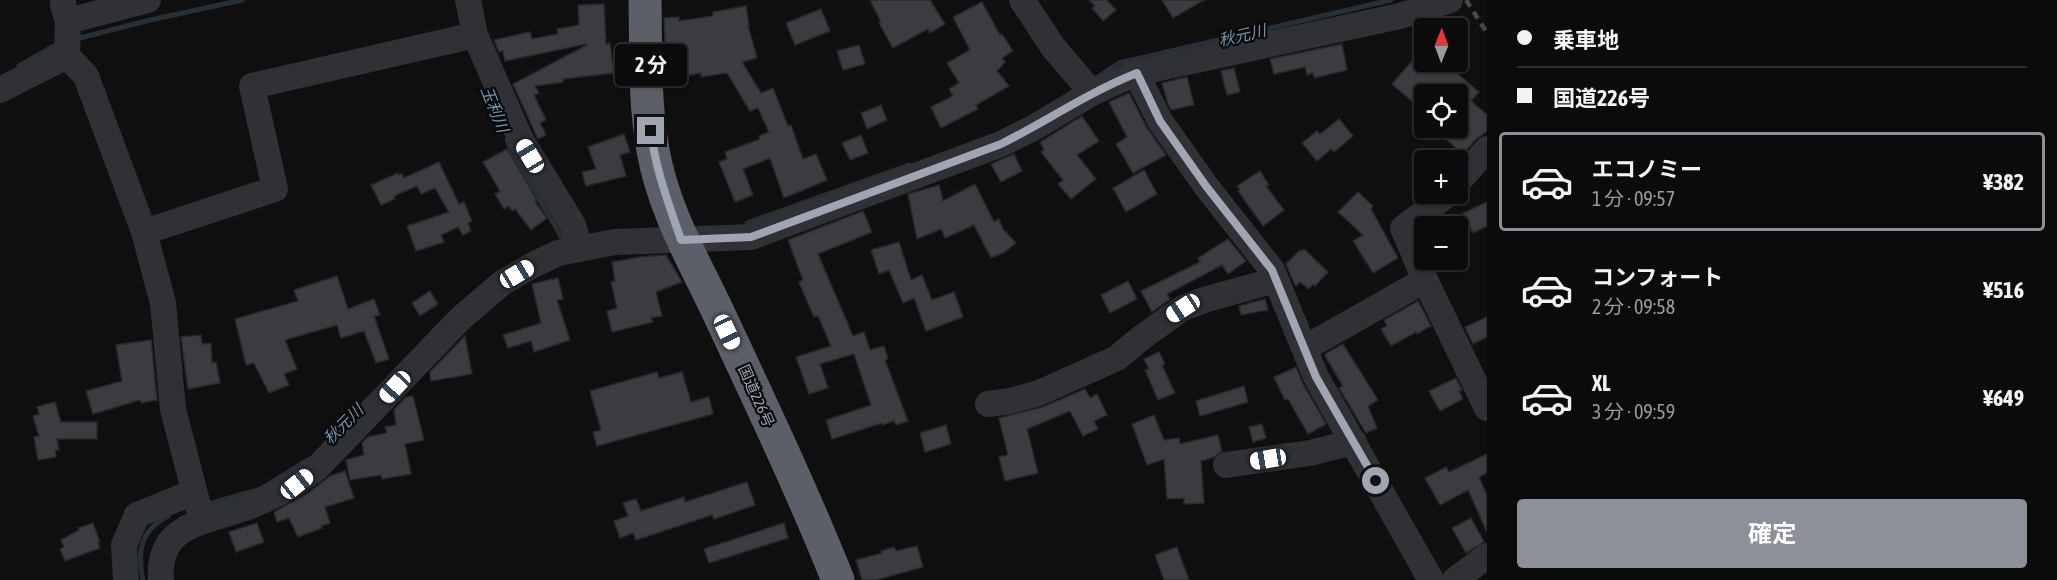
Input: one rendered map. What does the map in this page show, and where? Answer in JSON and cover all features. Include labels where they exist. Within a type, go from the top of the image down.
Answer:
[{"type":"highway","name":"国道226号","points":[[645,0],[646,76],[653,150],[681,240],[727,332],[838,580]]},
{"type":"street","points":[[148,0],[66,10],[67,56],[86,76],[144,232],[163,303],[173,409],[198,506],[185,527],[169,541],[163,556],[161,580]]},
{"type":"street","points":[[468,0],[471,36],[520,138],[577,240]]},
{"type":"street","points":[[1022,0],[1053,47],[1092,93]]},
{"type":"street","points":[[121,578],[124,545],[137,515],[198,506],[242,509],[297,484],[318,467],[460,319],[502,283],[558,253],[577,240],[615,242],[751,237],[1001,144],[1092,93],[1137,73],[1400,16],[1450,0]]},
{"type":"street","points":[[144,232],[275,189],[252,86],[471,36]]},
{"type":"street","points":[[0,90],[67,56]]},
{"type":"street","points":[[1137,73],[1160,121],[1206,186],[1272,270],[1316,377],[1431,580]]},
{"type":"street","points":[[1468,171],[1487,149]]},
{"type":"street","points":[[1435,204],[1403,228],[1425,280],[1482,382],[1487,408]]},
{"type":"street","points":[[988,404],[1039,393],[1117,358],[1160,323],[1183,308],[1276,280]]},
{"type":"street","points":[[1305,348],[1425,280]]},
{"type":"street","points":[[1226,465],[1310,453],[1354,442]]},
{"type":"street","points":[[1455,580],[1487,556]]},
{"type":"building","points":[[870,0],[930,0],[945,24],[930,33],[928,29],[893,48],[879,23],[881,22]]},
{"type":"building","points":[[1089,0],[1107,0],[1116,10],[1103,21],[1092,8],[1095,6]]},
{"type":"building","points":[[1162,0],[1204,0],[1173,18]]},
{"type":"building","points":[[982,2],[1000,35],[1002,34],[1013,51],[1002,58],[1005,62],[997,71],[1009,86],[976,105],[978,109],[941,128],[931,107],[953,96],[949,89],[959,83],[947,63],[970,50],[953,17]]},
{"type":"building","points":[[604,4],[606,44],[610,43],[614,73],[563,79],[563,82],[535,86],[539,93],[534,95],[546,120],[540,123],[546,135],[538,139],[513,84],[587,45],[505,61],[503,51],[499,52],[494,40],[530,32],[532,39],[558,34],[557,29],[579,25],[578,5]]},
{"type":"building","points":[[746,6],[748,26],[757,58],[742,62],[761,93],[773,88],[788,126],[791,125],[803,159],[816,154],[827,180],[784,198],[770,158],[743,169],[753,195],[735,202],[719,162],[727,159],[725,152],[760,139],[759,136],[769,132],[758,108],[750,111],[727,73],[701,77],[701,73],[685,76],[665,75],[664,18],[679,17],[679,21],[713,16],[713,12]]},
{"type":"building","points":[[821,9],[830,31],[795,45],[786,23]]},
{"type":"building","points":[[1342,44],[1347,70],[1314,78],[1313,73],[1307,75],[1305,67],[1274,74],[1270,59]]},
{"type":"building","points":[[859,45],[865,64],[843,70],[837,51]]},
{"type":"building","points":[[1414,59],[1414,72],[1456,72],[1479,92],[1471,101],[1487,115],[1487,131],[1466,150],[1458,150],[1445,138],[1468,138],[1468,84],[1414,84],[1414,100],[1412,101],[1392,84]]},
{"type":"building","points":[[1234,68],[1240,92],[1227,95],[1221,71]]},
{"type":"building","points":[[1187,77],[1194,105],[1171,110],[1162,83]]},
{"type":"building","points":[[1129,93],[1147,128],[1166,155],[1133,173],[1116,144],[1127,137],[1109,102]]},
{"type":"building","points":[[881,105],[887,120],[867,129],[861,113]]},
{"type":"building","points":[[1082,116],[1099,141],[1077,155],[1096,179],[1071,199],[1058,184],[1063,180],[1041,152],[1044,150],[1040,142]]},
{"type":"building","points":[[1339,119],[1353,136],[1334,152],[1331,149],[1317,161],[1302,143],[1317,131],[1320,134]]},
{"type":"building","points":[[624,134],[630,152],[620,155],[626,176],[586,186],[582,172],[596,169],[588,147]]},
{"type":"building","points":[[861,135],[868,153],[850,160],[842,143]]},
{"type":"building","points":[[507,149],[537,200],[535,202],[547,218],[531,230],[515,209],[512,211],[509,206],[504,209],[495,194],[500,191],[483,162]]},
{"type":"building","points":[[1014,154],[1022,171],[1001,182],[991,164]]},
{"type":"building","points":[[439,162],[459,204],[464,202],[472,221],[468,223],[471,231],[463,235],[458,227],[441,235],[444,242],[416,251],[407,226],[449,212],[435,188],[421,194],[417,186],[394,196],[395,199],[381,205],[371,185],[398,173],[404,178]]},
{"type":"building","points":[[1144,170],[1157,194],[1126,212],[1113,188]]},
{"type":"building","points":[[1260,171],[1269,185],[1266,186],[1284,210],[1263,226],[1238,191],[1240,190],[1237,186]]},
{"type":"building","points":[[975,184],[994,222],[999,219],[1003,229],[1016,243],[1005,252],[991,258],[974,225],[945,238],[941,229],[917,239],[908,194],[939,185],[943,201]]},
{"type":"building","points":[[1358,192],[1373,206],[1371,209],[1398,258],[1373,273],[1353,241],[1363,235],[1338,212]]},
{"type":"building","points":[[1487,202],[1487,226],[1473,233],[1468,223],[1468,216],[1464,216],[1463,213]]},
{"type":"building","points":[[863,211],[872,232],[818,254],[853,336],[864,332],[870,350],[884,346],[888,359],[885,360],[908,421],[896,425],[894,421],[882,425],[882,423],[832,439],[826,420],[871,405],[854,354],[820,364],[828,388],[809,394],[796,357],[831,346],[818,316],[814,317],[799,282],[803,280],[788,240]]},
{"type":"building","points":[[1228,239],[1246,261],[1228,274],[1222,265],[1167,294],[1170,299],[1152,312],[1141,291],[1200,262],[1198,258]]},
{"type":"building","points":[[899,242],[911,280],[922,275],[932,300],[954,292],[963,317],[926,331],[914,298],[903,303],[889,270],[879,274],[871,250]]},
{"type":"building","points":[[1304,249],[1328,272],[1309,289],[1300,282],[1296,286],[1286,264]]},
{"type":"building","points":[[666,255],[682,282],[656,292],[662,316],[651,318],[653,322],[612,332],[607,311],[617,308],[611,282],[615,281],[612,262]]},
{"type":"building","points":[[337,276],[348,309],[374,299],[380,315],[374,316],[389,359],[376,363],[364,331],[341,338],[337,325],[285,340],[297,369],[284,374],[289,385],[269,393],[254,363],[246,365],[235,319],[298,301],[294,290]]},
{"type":"building","points":[[558,278],[563,299],[557,300],[570,340],[534,352],[531,341],[508,348],[503,335],[541,323],[532,284]]},
{"type":"building","points":[[1128,281],[1137,299],[1110,313],[1101,295]]},
{"type":"building","points":[[430,291],[438,304],[420,316],[412,303]]},
{"type":"building","points":[[1265,299],[1268,310],[1241,315],[1239,306]]},
{"type":"building","points":[[1418,301],[1431,326],[1391,346],[1381,329],[1387,326],[1384,320]]},
{"type":"building","points":[[1487,317],[1487,337],[1473,344],[1465,327]]},
{"type":"building","points":[[201,335],[202,344],[211,343],[212,363],[216,362],[220,383],[188,389],[181,337]]},
{"type":"building","points":[[465,336],[472,374],[431,381],[430,372]]},
{"type":"building","points":[[151,340],[157,400],[141,403],[140,400],[93,414],[86,391],[122,381],[116,345]]},
{"type":"building","points":[[1343,344],[1378,400],[1368,406],[1377,428],[1366,433],[1339,388],[1343,386],[1325,356]]},
{"type":"building","points":[[1159,352],[1165,364],[1162,365],[1175,393],[1158,400],[1145,370],[1149,369],[1144,359]]},
{"type":"building","points":[[1296,367],[1326,424],[1308,434],[1288,399],[1285,400],[1274,377]]},
{"type":"building","points":[[657,372],[659,378],[682,372],[691,402],[709,397],[713,414],[597,446],[593,432],[601,430],[590,391]]},
{"type":"building","points":[[1456,378],[1462,390],[1459,391],[1463,399],[1440,411],[1429,391]]},
{"type":"building","points":[[1244,386],[1248,402],[1200,416],[1196,401]]},
{"type":"building","points":[[1085,389],[1090,398],[1097,394],[1107,415],[1094,421],[1098,429],[1083,436],[1070,411],[1027,429],[1038,473],[1005,481],[999,457],[1008,455],[999,418],[1043,407]]},
{"type":"building","points":[[413,396],[424,440],[405,444],[411,474],[382,479],[381,475],[350,480],[346,460],[364,455],[362,443],[368,437],[387,433],[385,427],[396,425],[394,410],[406,397]]},
{"type":"building","points":[[55,402],[61,422],[97,422],[97,439],[57,439],[59,450],[55,450],[56,457],[38,460],[34,437],[39,436],[33,416],[39,414],[37,407]]},
{"type":"building","points":[[1154,415],[1164,440],[1179,438],[1180,444],[1218,435],[1222,451],[1214,457],[1201,461],[1204,503],[1184,504],[1184,498],[1167,499],[1164,459],[1147,465],[1132,424]]},
{"type":"building","points":[[1262,424],[1266,438],[1253,442],[1249,427]]},
{"type":"building","points":[[946,425],[951,444],[925,452],[920,433]]},
{"type":"building","points":[[1487,454],[1487,473],[1479,477],[1487,495],[1487,532],[1468,490],[1440,505],[1425,478],[1446,467],[1449,472]]},
{"type":"building","points":[[345,471],[354,498],[325,507],[330,523],[298,537],[289,518],[277,522],[274,512],[308,493],[330,476]]},
{"type":"building","points":[[747,482],[755,505],[714,519],[712,515],[636,540],[633,533],[620,538],[614,521],[628,516],[623,503],[636,499],[641,511],[684,497],[685,502]]},
{"type":"building","points":[[1471,518],[1484,542],[1466,553],[1452,528]]},
{"type":"building","points":[[93,523],[100,548],[65,561],[60,549],[64,547],[61,540],[79,530],[78,528]]},
{"type":"building","points":[[257,523],[264,542],[236,552],[229,532]]},
{"type":"building","points":[[784,523],[788,538],[709,563],[704,549]]},
{"type":"building","points":[[917,546],[923,567],[876,580],[862,580],[856,560],[894,547],[896,551]]},
{"type":"building","points":[[1177,547],[1189,580],[1164,580],[1155,555]]},
{"type":"waterway","name":"玉利川","points":[[76,39],[242,0]]},
{"type":"waterway","name":"秋元川","points":[[1096,78],[1119,63],[1391,0]]},
{"type":"waterway","name":"玉利川","points":[[19,66],[61,44]]},
{"type":"waterway","name":"玉利川","points":[[507,140],[513,155],[564,241]]},
{"type":"waterway","name":"秋元川","points":[[747,223],[909,165]]},
{"type":"waterway","name":"秋元川","points":[[205,505],[261,489],[308,460]]},
{"type":"waterway","name":"秋元川","points":[[143,580],[140,560],[146,535],[151,528],[168,516]]},
{"type":"railway","points":[[1466,0],[1487,33]]},
{"type":"route","points":[[651,131],[653,150],[663,188],[681,240],[751,237],[1001,144],[1092,93],[1137,73],[1160,121],[1206,186],[1272,270],[1316,377],[1376,481]]}]
